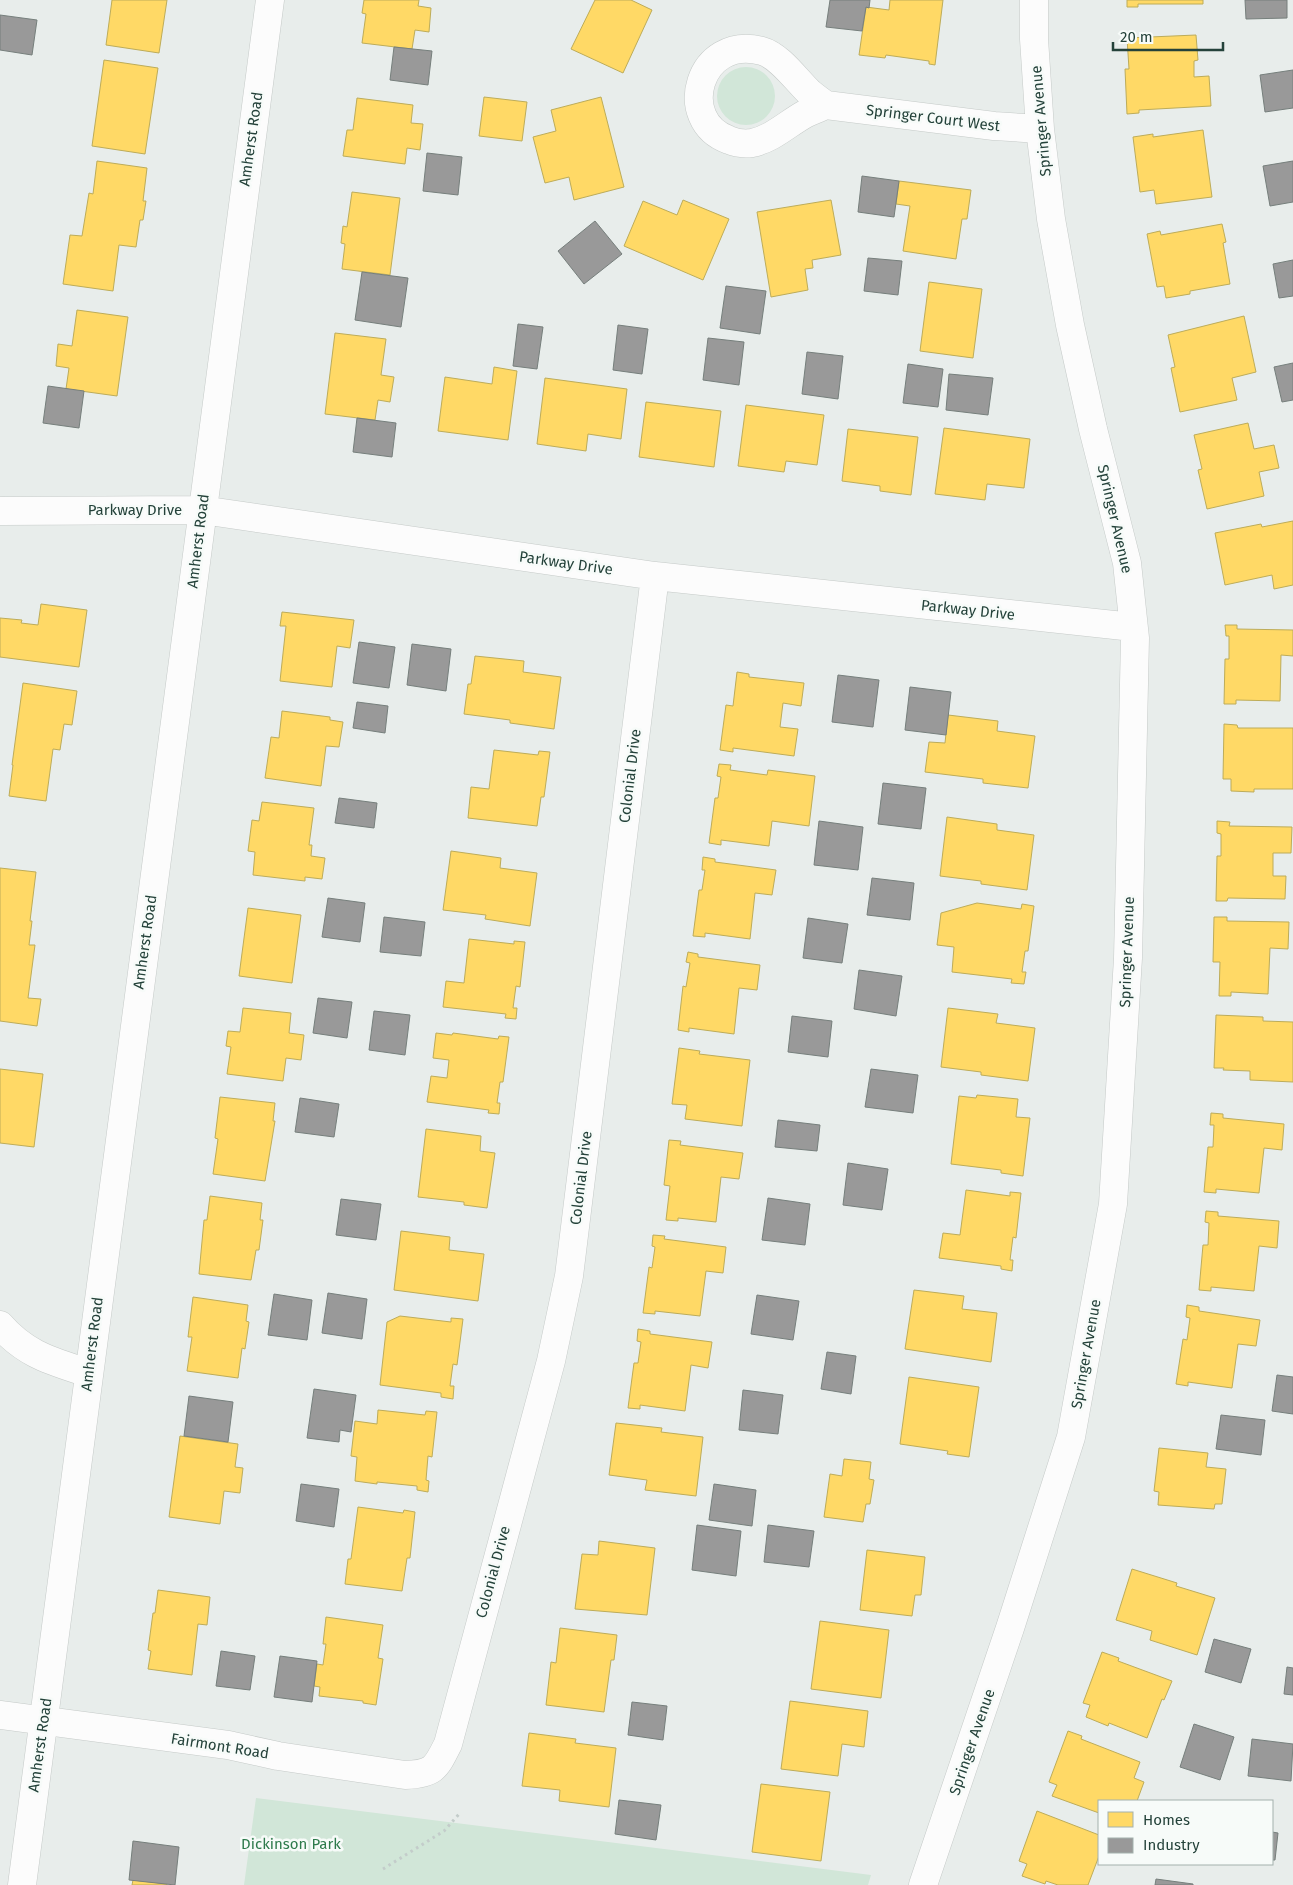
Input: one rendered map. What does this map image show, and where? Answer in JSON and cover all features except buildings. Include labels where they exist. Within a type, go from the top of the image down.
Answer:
[{"type":"street","name":"Amherst Road","points":[[22,1885],[42,1720],[50,1676],[88,1373],[270,0]]},
{"type":"street","name":"Springer Avenue","points":[[923,1885],[1010,1628],[1071,1437],[1113,1204],[1128,958],[1135,638],[1127,563],[1093,429],[1070,325],[1051,219],[1040,129],[1034,39],[1034,0]]},
{"type":"street","name":"Springer Court West","points":[[826,105],[994,126],[1040,129]]},
{"type":"street","name":"Parkway Drive","points":[[0,511],[202,510],[655,576],[1133,627]]},
{"type":"street","name":"Colonial Drive","points":[[437,1765],[448,1744],[551,1361],[569,1276],[655,576]]},
{"type":"street","points":[[0,1326],[11,1339],[25,1349],[41,1357],[88,1373]]},
{"type":"street","name":"Fairmont Road","points":[[0,1715],[228,1745],[278,1756],[405,1775],[424,1774],[437,1765]]},
{"type":"path","points":[[382,1869],[444,1831],[460,1813]]},
{"type":"green space","points":[[740,67],[752,67],[767,75],[775,90],[775,102],[767,117],[752,125],[740,125],[725,117],[717,102],[717,90],[725,75]]},
{"type":"green space","name":"Dickinson Park","points":[[256,1798],[871,1875],[868,1885],[244,1885]]}]
